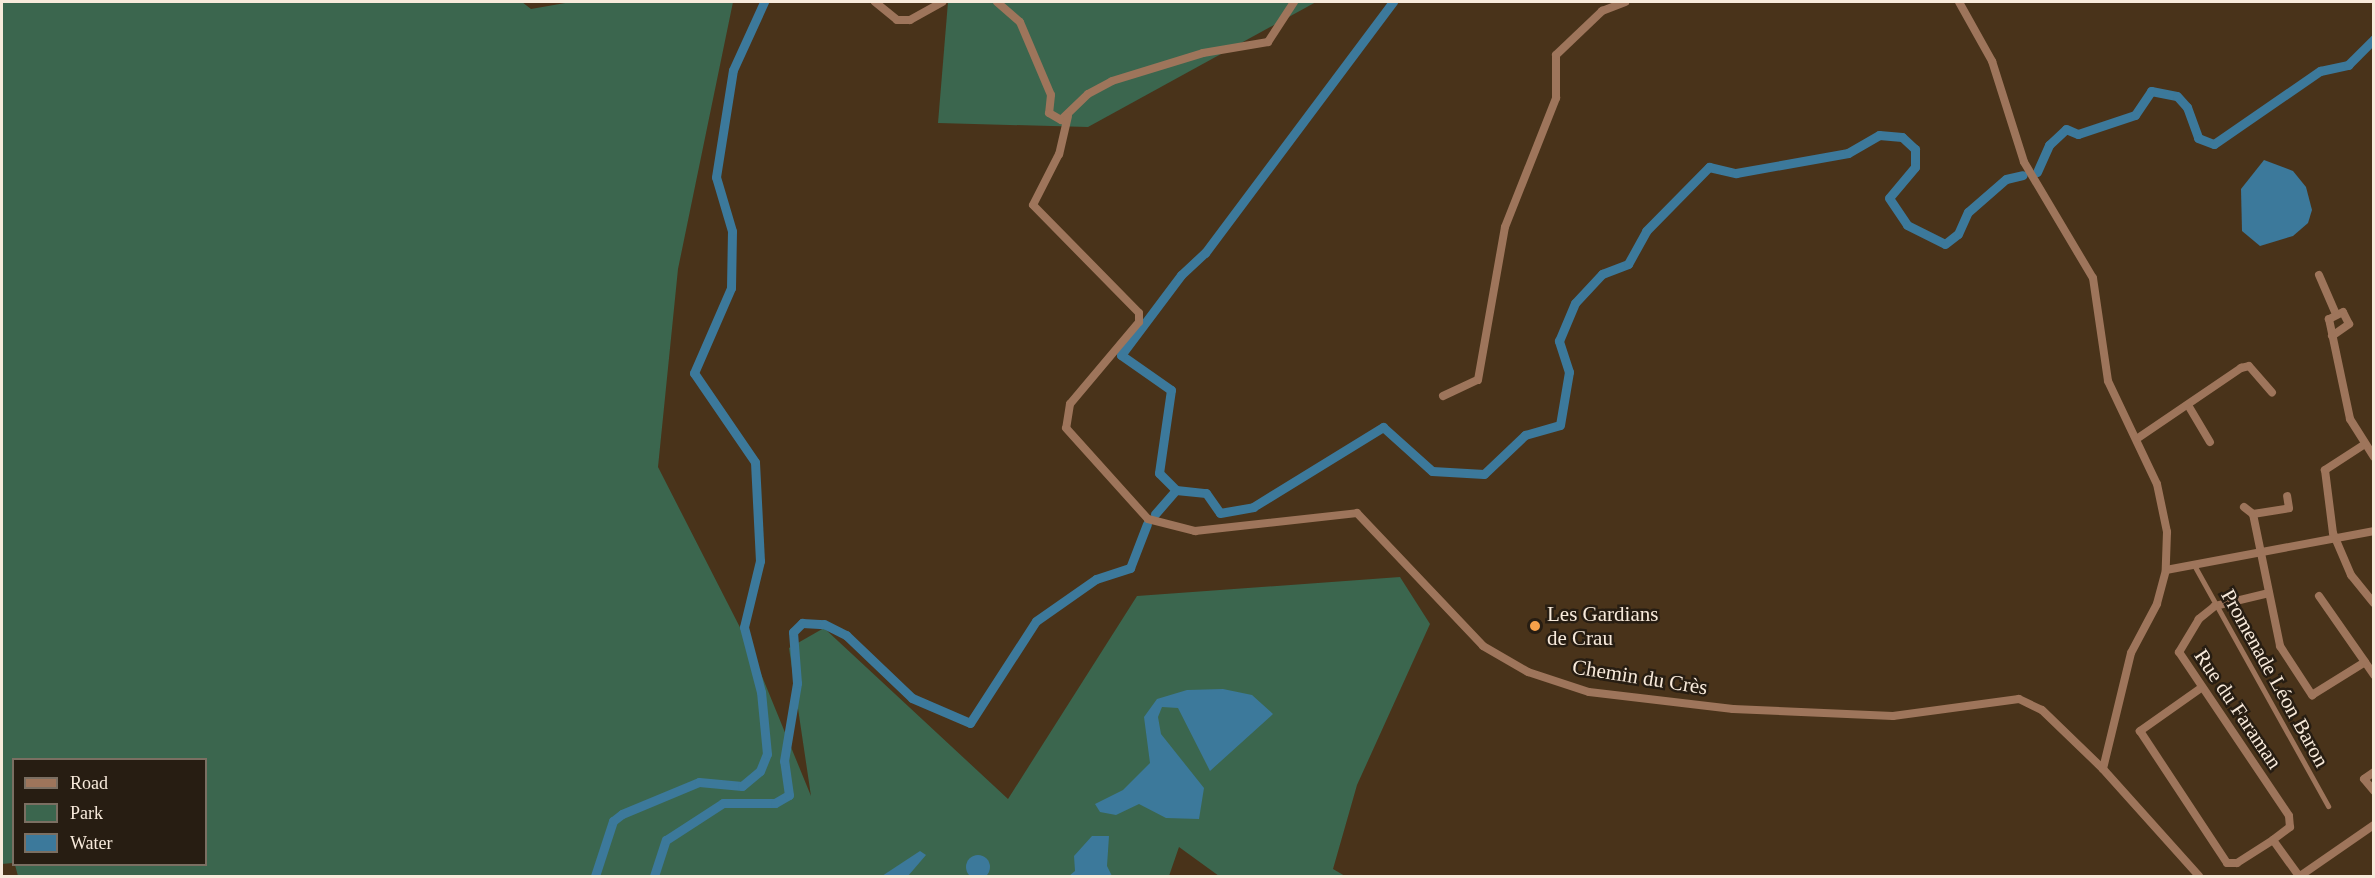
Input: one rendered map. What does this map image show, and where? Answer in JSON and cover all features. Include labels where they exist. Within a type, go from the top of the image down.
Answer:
[{"type":"street","points":[[876,2],[897,20],[910,20],[942,2]]},
{"type":"street","points":[[997,2],[1020,22],[1051,95],[1049,113],[1054,120],[1068,116],[1088,94],[1112,81],[1203,53],[1268,42],[1294,2]]},
{"type":"street","points":[[1443,396],[1478,380],[1505,227],[1556,98],[1556,55],[1602,10],[1624,2]]},
{"type":"street","points":[[1959,2],[1992,61],[2024,162],[2093,278],[2108,381],[2138,438],[2157,484],[2167,532],[2166,570],[2157,604],[2131,653],[2103,769],[2199,876]]},
{"type":"street","name":"Chemin du Crès","points":[[1068,116],[1059,154],[1033,205],[1139,313],[1139,322],[1070,404],[1064,417],[1070,435],[1094,454],[1134,508],[1167,527],[1195,531],[1357,513],[1483,646],[1527,672],[1589,692],[1744,710],[1893,716],[2019,699],[2042,710],[2103,769]]},
{"type":"street","points":[[2319,275],[2335,312]]},
{"type":"street","points":[[2335,312],[2329,320],[2350,419],[2373,457]]},
{"type":"street","points":[[2332,336],[2349,324],[2347,315],[2335,312]]},
{"type":"street","points":[[2138,438],[2249,366],[2272,392]]},
{"type":"street","points":[[2188,405],[2210,442]]},
{"type":"street","points":[[2365,444],[2325,470],[2335,538],[2351,574],[2373,603]]},
{"type":"street","points":[[2253,514],[2289,508],[2287,496]]},
{"type":"street","points":[[2244,507],[2253,514],[2280,646],[2312,695],[2365,662]]},
{"type":"street","points":[[2166,570],[2261,554],[2373,531]]},
{"type":"street","name":"Promenade Léon Baron","points":[[2194,565],[2328,806]]},
{"type":"street","points":[[2215,606],[2269,593]]},
{"type":"street","points":[[2319,596],[2373,675]]},
{"type":"street","name":"Rue du Faraman","points":[[2215,606],[2199,619],[2179,652],[2289,816],[2290,827],[2272,840]]},
{"type":"street","points":[[2201,688],[2140,731],[2228,863],[2237,863],[2272,840],[2299,876],[2373,825]]},
{"type":"street","points":[[2373,772],[2364,778],[2373,791]]},
{"type":"green space","points":[[2,2],[522,2],[531,9],[571,2],[733,2],[678,269],[658,467],[750,647],[811,796],[789,648],[824,628],[1008,799],[1137,596],[1400,577],[1430,624],[1357,785],[1333,869],[1345,876],[1219,876],[1179,847],[1169,876],[18,876],[15,866],[207,866],[207,758],[12,758],[12,863],[2,864]]},
{"type":"green space","points":[[948,2],[1316,2],[1088,127],[938,123]]},
{"type":"water","points":[[2264,160],[2293,171],[2306,187],[2312,210],[2308,223],[2293,236],[2260,246],[2242,231],[2241,189]]},
{"type":"water","points":[[1223,689],[1252,695],[1273,714],[1210,771],[1178,708],[1162,707],[1158,717],[1161,734],[1204,788],[1199,819],[1166,818],[1139,804],[1116,815],[1100,812],[1095,804],[1123,790],[1150,763],[1144,717],[1157,699],[1187,690]]},
{"type":"water","points":[[1092,836],[1109,836],[1107,866],[1112,876],[1069,876],[1075,871],[1074,856]]},
{"type":"water","points":[[920,851],[926,855],[908,876],[882,876]]},
{"type":"water","points":[[978,855],[986,859],[990,867],[986,875],[978,879],[970,875],[966,867],[970,859]]},
{"type":"waterway","points":[[595,876],[613,821],[622,814],[699,782],[742,786],[760,771],[767,754],[761,692],[744,627],[760,561],[755,462],[694,373],[731,288],[732,231],[716,177],[733,70],[764,2]]},
{"type":"waterway","points":[[1176,490],[1159,473],[1171,390],[1121,355],[1181,275],[1205,253],[1393,2]]},
{"type":"waterway","points":[[2037,172],[2049,145],[2066,129],[2078,134],[2135,115],[2151,91],[2177,96],[2187,107],[2198,138],[2214,144],[2320,71],[2348,65],[2374,39]]},
{"type":"waterway","points":[[1155,514],[1176,490],[1206,493],[1220,513],[1253,507],[1383,427],[1432,471],[1484,474],[1525,435],[1560,425],[1569,372],[1559,341],[1575,303],[1602,274],[1628,264],[1646,231],[1709,167],[1736,173],[1848,153],[1879,135],[1902,137],[1915,149],[1915,167],[1889,198],[1907,225],[1945,244],[1958,234],[1968,212],[2006,179],[2023,175]]},
{"type":"waterway","points":[[654,876],[666,840],[723,803],[775,803],[789,795],[784,761],[797,683],[793,632],[802,623],[824,624],[846,635],[912,698],[970,723],[1036,621],[1096,579],[1130,568],[1147,524]]},
{"type":"place","name":"Les Gardians de Crau","points":[[1535,626]]}]
